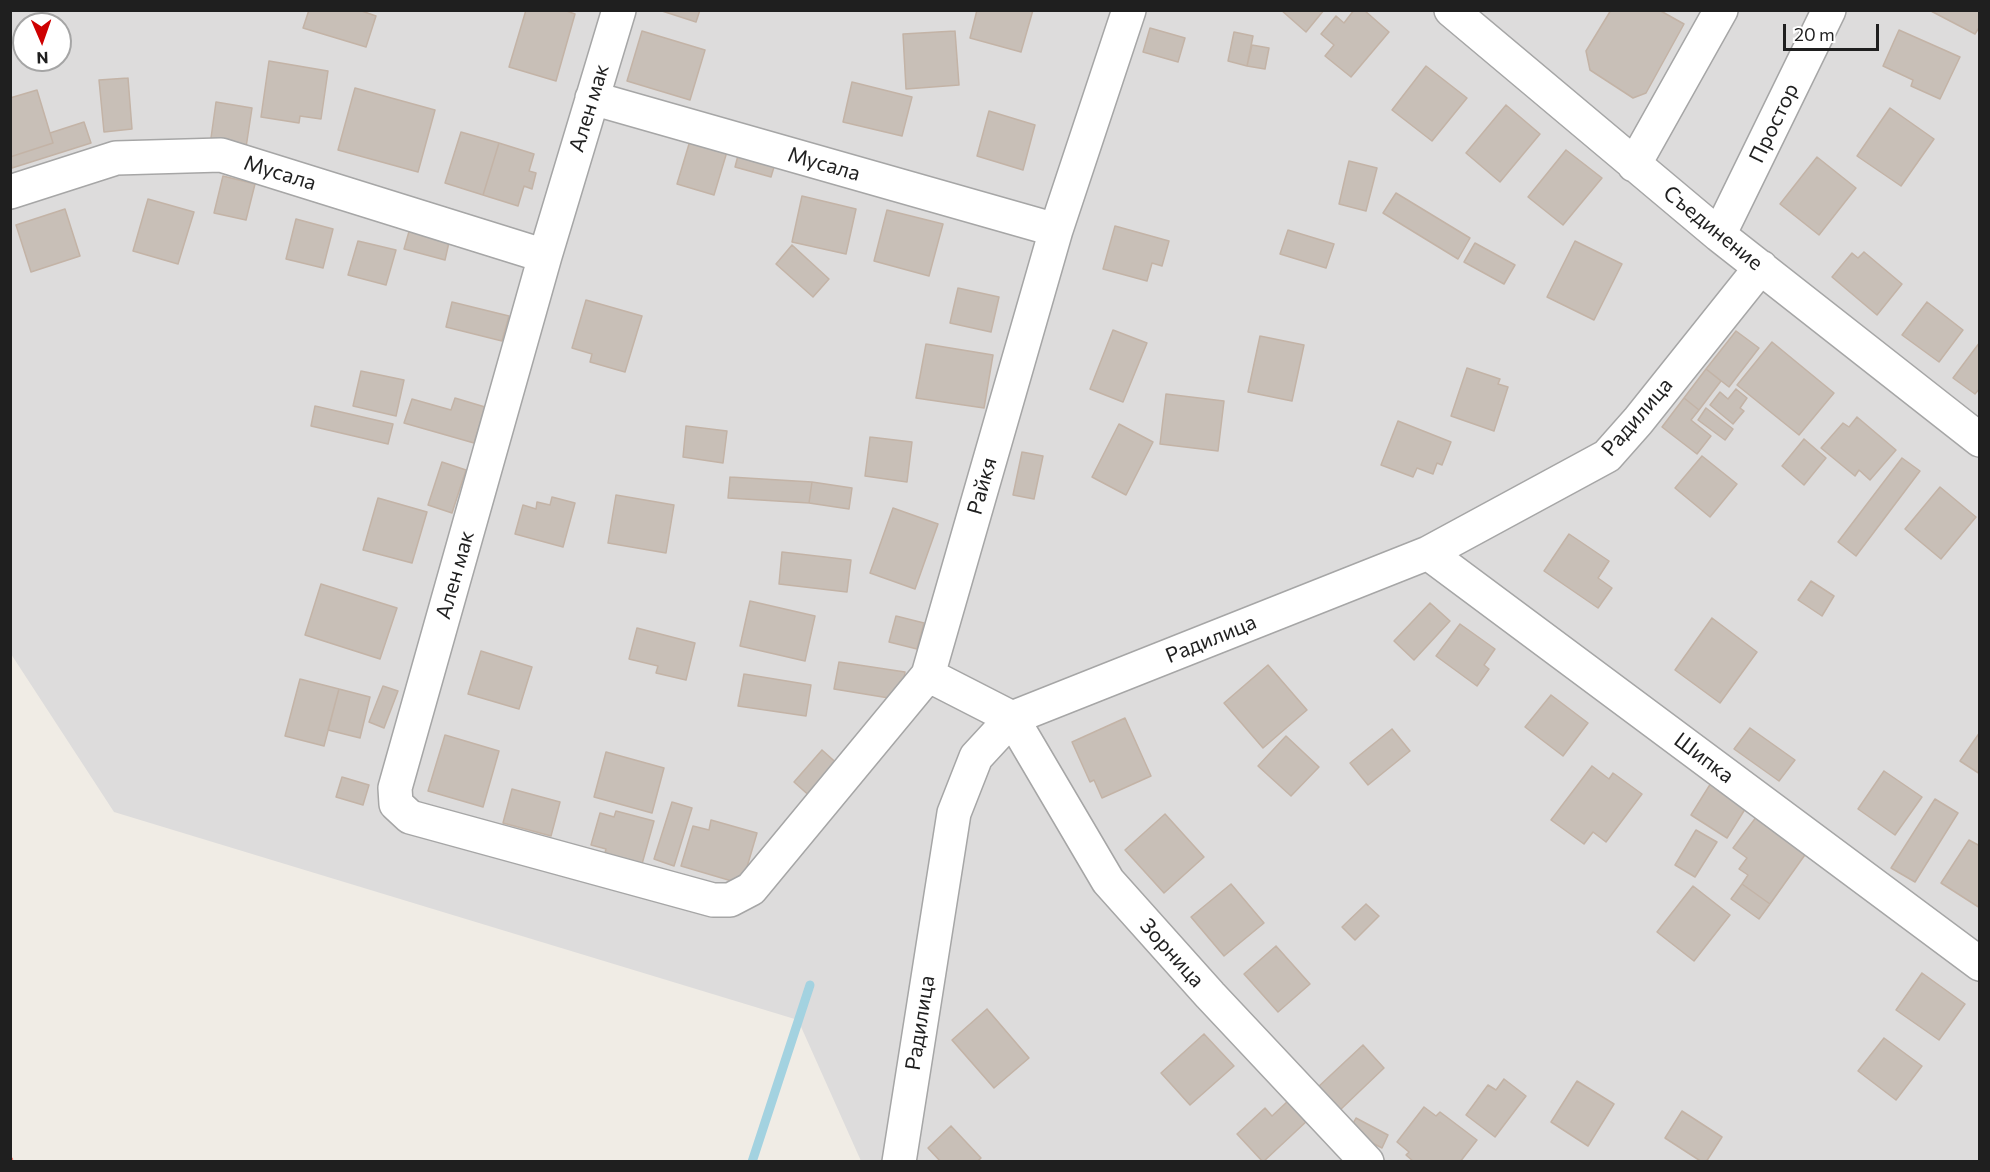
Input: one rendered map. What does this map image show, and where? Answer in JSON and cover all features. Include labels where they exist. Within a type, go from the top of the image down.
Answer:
[{"type":"street","name":"Ален мак","points":[[619,10],[545,256],[395,788],[396,804],[410,817],[713,900],[730,900]]},
{"type":"street","name":"Райкя","points":[[730,900],[751,889],[928,675],[1056,230],[1129,10]]},
{"type":"street","name":"Съединение","points":[[1451,10],[1719,235],[1980,440]]},
{"type":"street","points":[[1634,165],[1721,10]]},
{"type":"street","name":"Простор","points":[[1719,235],[1829,10]]},
{"type":"street","name":"Мусала","points":[[592,98],[1056,230]]},
{"type":"street","name":"Мусала","points":[[10,192],[116,158],[221,154],[545,256]]},
{"type":"street","name":"Радилица","points":[[899,1161],[954,813],[976,757],[1012,718],[1428,553],[1607,456],[1638,421],[1761,267]]},
{"type":"street","name":"Шипка","points":[[1428,553],[1980,964]]},
{"type":"street","points":[[928,675],[1012,718]]},
{"type":"street","name":"Зорница","points":[[1012,718],[1108,881],[1210,995],[1367,1161]]},
{"type":"path","points":[[10,1158],[13,1161]]},
{"type":"shaded area","points":[[11,11],[1979,11],[1979,1161],[861,1161],[798,1020],[114,812],[11,654]]},
{"type":"building","points":[[309,10],[359,10],[376,16],[366,47],[303,28]]},
{"type":"building","points":[[526,10],[564,10],[575,14],[556,81],[509,67]]},
{"type":"building","points":[[659,10],[700,10],[696,22]]},
{"type":"building","points":[[977,10],[1033,10],[1021,52],[970,38]]},
{"type":"building","points":[[1281,10],[1324,10],[1306,32]]},
{"type":"building","points":[[1354,10],[1364,10],[1389,32],[1351,77],[1325,56],[1334,45],[1321,34],[1336,16],[1344,23]]},
{"type":"building","points":[[1611,10],[1659,10],[1684,24],[1646,93],[1633,98],[1590,70],[1586,51]]},
{"type":"building","points":[[1929,10],[1980,10],[1980,26],[1975,34]]},
{"type":"building","points":[[1150,28],[1185,38],[1178,62],[1143,52]]},
{"type":"building","points":[[1899,30],[1960,57],[1940,99],[1911,86],[1913,80],[1883,66]]},
{"type":"building","points":[[642,31],[705,50],[690,100],[627,81]]},
{"type":"building","points":[[955,31],[959,85],[906,89],[903,34]]},
{"type":"building","points":[[1234,32],[1253,36],[1247,66],[1228,61]]},
{"type":"building","points":[[1252,45],[1269,48],[1265,69],[1247,66]]},
{"type":"building","points":[[269,61],[328,71],[321,119],[300,116],[299,123],[261,117]]},
{"type":"building","points":[[1426,66],[1467,98],[1432,141],[1392,110]]},
{"type":"building","points":[[128,78],[132,129],[104,132],[99,80]]},
{"type":"building","points":[[852,82],[912,97],[902,136],[843,122]]},
{"type":"building","points":[[355,88],[435,110],[418,172],[338,150]]},
{"type":"building","points":[[37,90],[53,143],[10,157],[10,98]]},
{"type":"building","points":[[216,102],[252,108],[245,154],[211,138]]},
{"type":"building","points":[[1506,105],[1540,134],[1500,182],[1466,153]]},
{"type":"building","points":[[1890,108],[1934,139],[1901,186],[1857,156]]},
{"type":"building","points":[[989,111],[1035,125],[1023,170],[977,156]]},
{"type":"building","points":[[84,122],[91,143],[12,168],[10,157],[53,143],[50,133]]},
{"type":"building","points":[[461,132],[499,143],[483,195],[445,183]]},
{"type":"building","points":[[692,134],[729,145],[714,195],[677,184]]},
{"type":"building","points":[[499,143],[534,154],[529,171],[536,173],[532,189],[524,186],[518,206],[483,195]]},
{"type":"building","points":[[740,148],[777,157],[771,177],[735,167]]},
{"type":"building","points":[[1566,150],[1602,178],[1563,225],[1528,197]]},
{"type":"building","points":[[1817,157],[1856,188],[1819,235],[1780,204]]},
{"type":"building","points":[[1349,161],[1377,168],[1366,211],[1339,204]]},
{"type":"building","points":[[223,176],[255,184],[246,220],[214,213]]},
{"type":"building","points":[[1396,193],[1470,238],[1458,259],[1383,213]]},
{"type":"building","points":[[802,196],[856,209],[846,254],[792,242]]},
{"type":"building","points":[[148,199],[194,212],[178,264],[133,251]]},
{"type":"building","points":[[65,209],[80,256],[31,272],[16,225]]},
{"type":"building","points":[[887,210],[943,224],[929,276],[874,261]]},
{"type":"building","points":[[296,219],[333,229],[323,268],[286,259]]},
{"type":"building","points":[[1115,226],[1169,241],[1162,266],[1152,263],[1147,281],[1103,269]]},
{"type":"building","points":[[410,228],[450,238],[445,260],[404,249]]},
{"type":"building","points":[[1288,230],[1334,244],[1326,268],[1280,254]]},
{"type":"building","points":[[358,241],[396,250],[386,285],[348,275]]},
{"type":"building","points":[[1575,241],[1622,264],[1594,320],[1547,297]]},
{"type":"building","points":[[1475,243],[1515,265],[1504,284],[1464,262]]},
{"type":"building","points":[[792,245],[829,279],[813,297],[776,264]]},
{"type":"building","points":[[1864,252],[1902,284],[1877,315],[1832,277],[1852,253],[1858,258]]},
{"type":"building","points":[[958,288],[999,297],[991,332],[950,323]]},
{"type":"building","points":[[586,300],[642,316],[625,372],[590,362],[592,354],[572,348]]},
{"type":"building","points":[[452,302],[509,316],[502,341],[446,327]]},
{"type":"building","points":[[1927,302],[1963,330],[1939,362],[1902,335]]},
{"type":"building","points":[[1113,330],[1147,343],[1123,402],[1090,389]]},
{"type":"building","points":[[1736,331],[1759,348],[1729,387],[1706,369]]},
{"type":"building","points":[[1260,336],[1304,345],[1292,401],[1248,392]]},
{"type":"building","points":[[1772,342],[1834,393],[1799,435],[1737,385]]},
{"type":"building","points":[[1980,342],[1980,388],[1975,394],[1953,378]]},
{"type":"building","points":[[926,344],[993,355],[984,408],[916,398]]},
{"type":"building","points":[[1467,368],[1500,379],[1498,384],[1508,387],[1494,431],[1451,416]]},
{"type":"building","points":[[1706,369],[1721,381],[1699,410],[1684,398]]},
{"type":"building","points":[[361,371],[404,380],[396,416],[353,406]]},
{"type":"building","points":[[1736,389],[1747,398],[1740,408],[1744,411],[1733,424],[1710,405],[1720,392],[1728,399]]},
{"type":"building","points":[[1166,394],[1224,401],[1218,451],[1160,444]]},
{"type":"building","points":[[455,398],[485,407],[474,443],[404,423],[412,399],[451,410]]},
{"type":"building","points":[[1684,398],[1699,410],[1691,420],[1711,436],[1697,454],[1662,427]]},
{"type":"building","points":[[315,406],[393,424],[388,444],[311,426]]},
{"type":"building","points":[[1706,408],[1733,429],[1725,440],[1698,420]]},
{"type":"building","points":[[1857,417],[1896,450],[1870,480],[1859,470],[1855,476],[1821,448],[1843,423],[1849,427]]},
{"type":"building","points":[[1398,421],[1451,442],[1442,465],[1437,463],[1433,474],[1417,468],[1413,477],[1381,465]]},
{"type":"building","points":[[1119,424],[1153,442],[1126,495],[1092,477]]},
{"type":"building","points":[[686,426],[727,431],[723,463],[683,457]]},
{"type":"building","points":[[870,437],[912,442],[907,482],[865,476]]},
{"type":"building","points":[[1804,439],[1826,458],[1804,485],[1782,466]]},
{"type":"building","points":[[1022,452],[1043,456],[1034,499],[1013,495]]},
{"type":"building","points":[[1702,456],[1737,484],[1710,517],[1675,488]]},
{"type":"building","points":[[1902,458],[1920,471],[1856,556],[1838,542]]},
{"type":"building","points":[[442,462],[466,470],[452,513],[428,505]]},
{"type":"building","points":[[730,477],[812,482],[809,503],[728,498]]},
{"type":"building","points":[[812,482],[852,488],[849,509],[809,503]]},
{"type":"building","points":[[1940,487],[1976,517],[1941,559],[1905,529]]},
{"type":"building","points":[[616,495],[674,505],[666,553],[608,543]]},
{"type":"building","points":[[552,497],[575,503],[563,547],[515,534],[523,505],[536,509],[537,502],[550,505]]},
{"type":"building","points":[[378,498],[427,512],[412,563],[363,550]]},
{"type":"building","points":[[893,508],[938,524],[915,589],[870,573]]},
{"type":"building","points":[[1569,534],[1609,561],[1598,578],[1612,588],[1598,608],[1544,571]]},
{"type":"building","points":[[782,552],[851,560],[847,592],[779,584]]},
{"type":"building","points":[[1811,581],[1834,596],[1822,616],[1798,600]]},
{"type":"building","points":[[321,584],[397,608],[380,659],[305,635]]},
{"type":"building","points":[[750,601],[815,616],[805,661],[740,646]]},
{"type":"building","points":[[1430,603],[1450,621],[1414,660],[1394,641]]},
{"type":"building","points":[[896,616],[924,623],[917,649],[889,642]]},
{"type":"building","points":[[1712,618],[1757,652],[1720,703],[1675,670]]},
{"type":"building","points":[[1460,624],[1495,649],[1484,665],[1489,669],[1477,686],[1436,656]]},
{"type":"building","points":[[637,628],[695,643],[686,680],[656,673],[658,666],[629,659]]},
{"type":"building","points":[[481,651],[532,667],[519,709],[468,694]]},
{"type":"building","points":[[839,662],[905,672],[901,700],[834,689]]},
{"type":"building","points":[[1268,665],[1307,710],[1263,748],[1224,703]]},
{"type":"building","points":[[744,674],[811,685],[806,716],[738,706]]},
{"type":"building","points":[[300,679],[339,689],[324,746],[285,736]]},
{"type":"building","points":[[383,686],[398,691],[384,728],[369,722]]},
{"type":"building","points":[[339,689],[370,697],[360,738],[328,730]]},
{"type":"building","points":[[1551,695],[1588,723],[1563,756],[1525,727]]},
{"type":"building","points":[[1125,718],[1151,776],[1102,798],[1094,780],[1090,782],[1072,742]]},
{"type":"building","points":[[1750,728],[1795,760],[1779,781],[1734,749]]},
{"type":"building","points":[[1392,729],[1410,751],[1368,785],[1350,763]]},
{"type":"building","points":[[1980,732],[1980,774],[1960,761]]},
{"type":"building","points":[[445,735],[499,751],[483,807],[428,791]]},
{"type":"building","points":[[1286,736],[1319,767],[1291,796],[1258,766]]},
{"type":"building","points":[[822,750],[841,767],[813,799],[794,782]]},
{"type":"building","points":[[606,752],[664,768],[652,813],[594,797]]},
{"type":"building","points":[[1592,766],[1609,779],[1613,773],[1642,794],[1606,842],[1593,832],[1584,844],[1551,820]]},
{"type":"building","points":[[1884,771],[1922,797],[1895,835],[1858,809]]},
{"type":"building","points":[[342,777],[369,785],[363,805],[336,797]]},
{"type":"building","points":[[1711,783],[1747,806],[1727,838],[1691,815]]},
{"type":"building","points":[[512,789],[560,802],[551,836],[503,823]]},
{"type":"building","points":[[1935,799],[1958,813],[1915,882],[1891,868]]},
{"type":"building","points":[[672,802],[692,808],[674,866],[654,859]]},
{"type":"building","points":[[616,811],[654,821],[642,864],[605,853],[606,849],[591,845],[600,813],[614,817]]},
{"type":"building","points":[[1165,814],[1204,857],[1164,893],[1125,850]]},
{"type":"building","points":[[1757,816],[1807,852],[1770,904],[1742,884],[1748,875],[1739,869],[1747,858],[1733,848]]},
{"type":"building","points":[[711,820],[757,833],[742,884],[681,866],[693,826],[709,830]]},
{"type":"building","points":[[1696,830],[1717,842],[1695,877],[1675,865]]},
{"type":"building","points":[[1969,840],[1980,846],[1980,908],[1941,883]]},
{"type":"building","points":[[1231,884],[1264,923],[1224,956],[1191,917]]},
{"type":"building","points":[[1742,884],[1770,904],[1759,919],[1731,899]]},
{"type":"building","points":[[1693,886],[1730,915],[1694,961],[1657,932]]},
{"type":"building","points":[[1366,904],[1379,916],[1355,940],[1342,927]]},
{"type":"building","points":[[1276,946],[1310,984],[1278,1012],[1244,974]]},
{"type":"building","points":[[1922,973],[1965,1004],[1939,1040],[1896,1010]]},
{"type":"building","points":[[987,1009],[1029,1058],[994,1088],[952,1040]]},
{"type":"building","points":[[1204,1034],[1234,1066],[1190,1105],[1161,1073]]},
{"type":"building","points":[[1884,1038],[1922,1066],[1896,1100],[1858,1071]]},
{"type":"building","points":[[1363,1045],[1384,1068],[1339,1111],[1317,1088]]},
{"type":"building","points":[[1504,1079],[1526,1096],[1495,1137],[1466,1115],[1488,1085],[1496,1090]]},
{"type":"building","points":[[1577,1081],[1614,1104],[1588,1146],[1551,1122]]},
{"type":"building","points":[[1289,1100],[1308,1120],[1263,1162],[1237,1134],[1265,1108],[1272,1116]]},
{"type":"building","points":[[1424,1107],[1436,1116],[1440,1112],[1477,1140],[1460,1162],[1414,1162],[1406,1155],[1409,1152],[1397,1142]]},
{"type":"building","points":[[1682,1111],[1722,1137],[1706,1162],[1702,1162],[1665,1138]]},
{"type":"building","points":[[1356,1118],[1388,1135],[1382,1148],[1349,1131]]},
{"type":"building","points":[[951,1126],[981,1158],[977,1162],[941,1162],[928,1148]]},
{"type":"waterway","points":[[752,1162],[810,985]]}]
